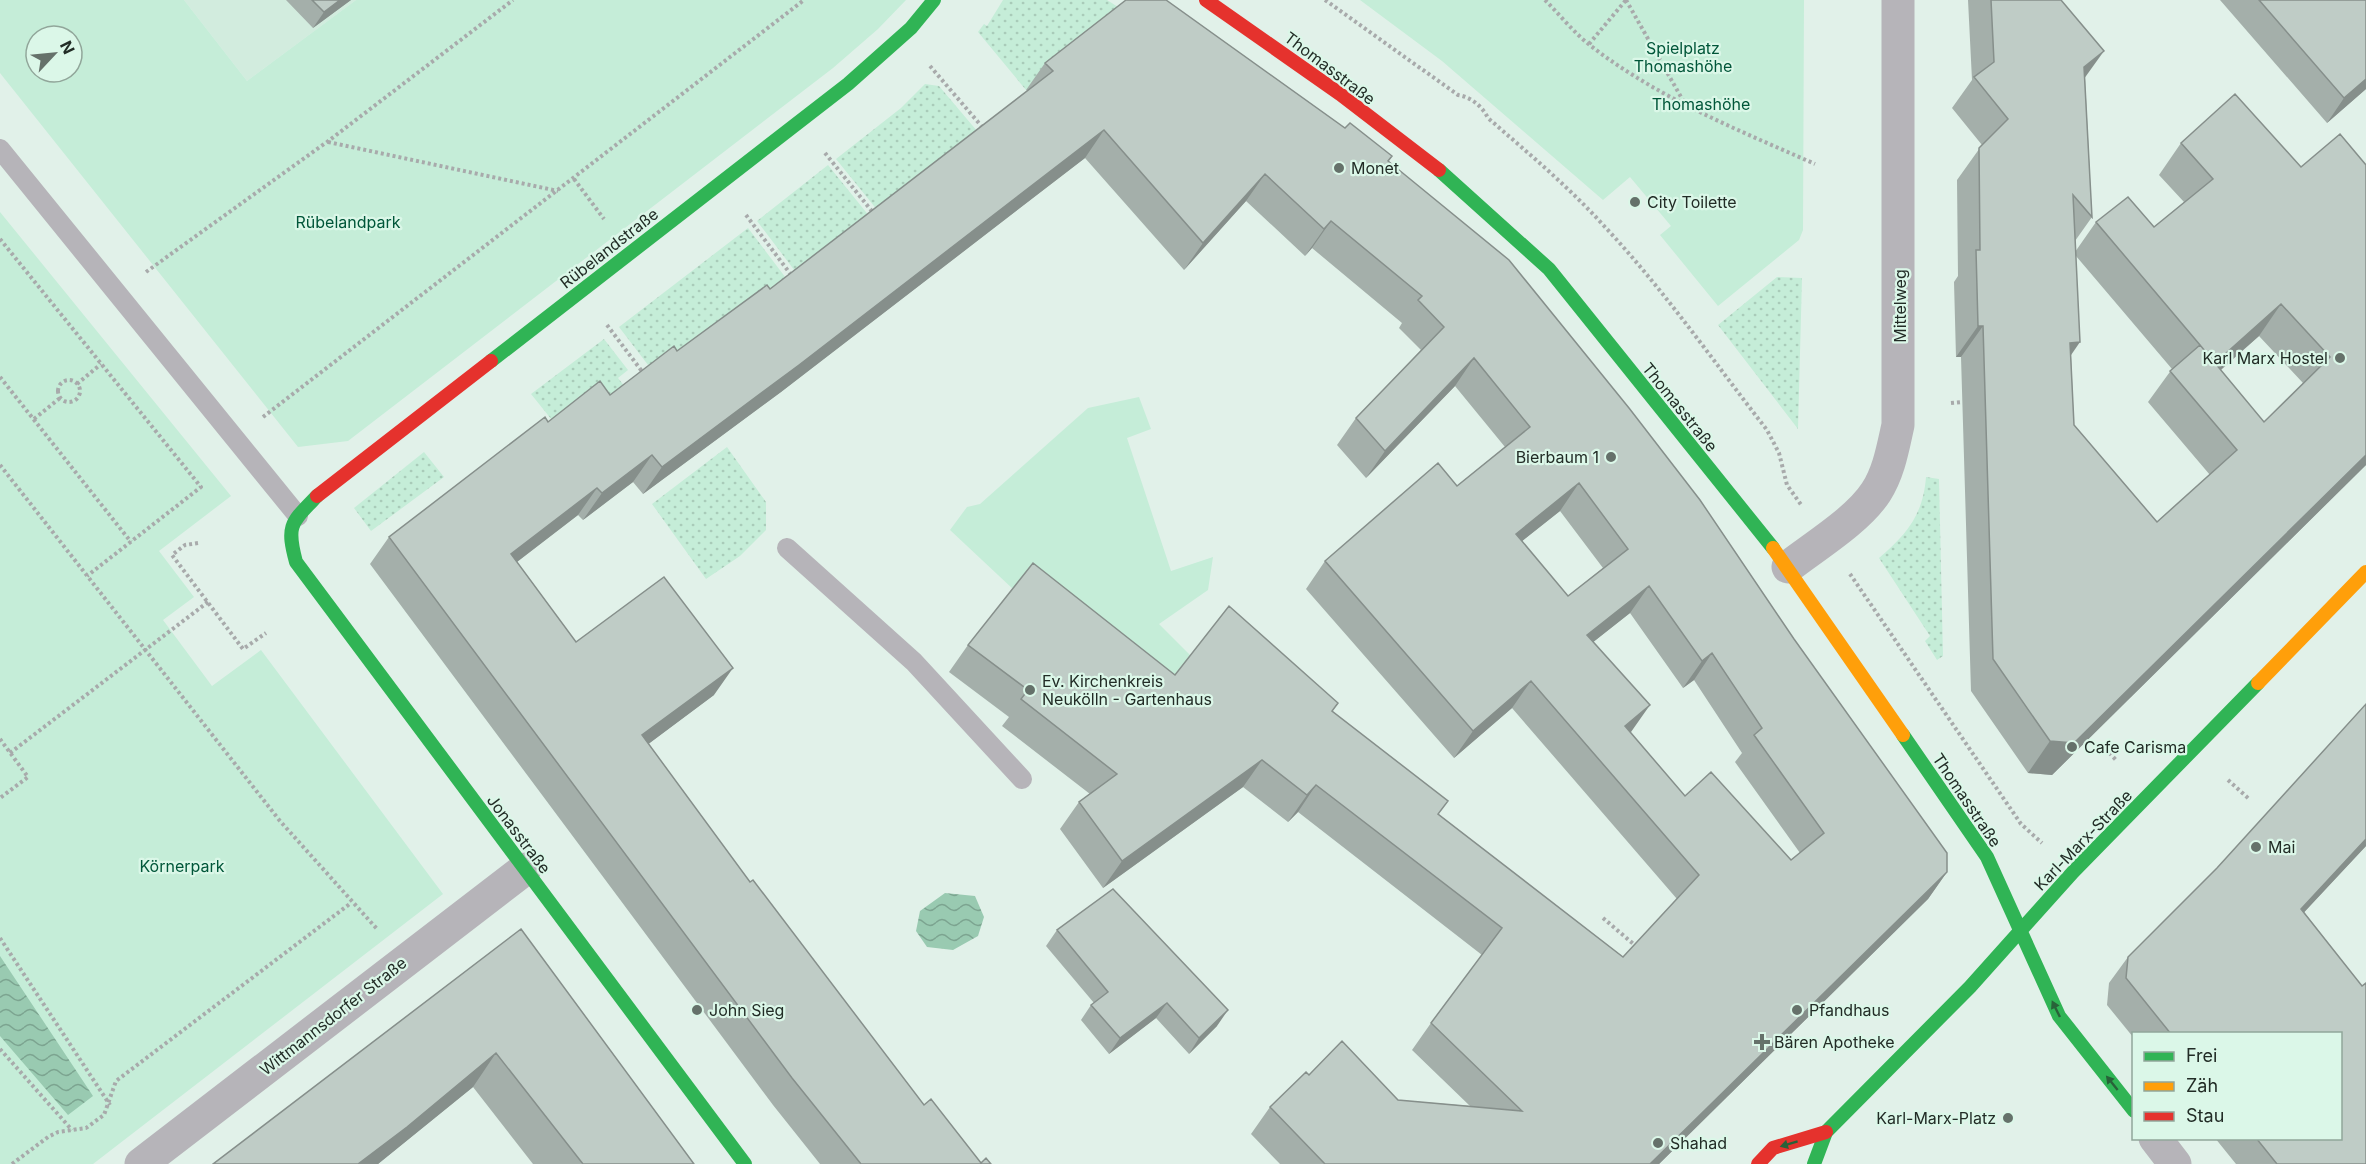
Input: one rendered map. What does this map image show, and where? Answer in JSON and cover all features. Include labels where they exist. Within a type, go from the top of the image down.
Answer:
[{"type":"street","name":"Rübelandstraße","points":[[298,516],[318,495],[874,63],[911,28],[934,0]]},
{"type":"street","name":"Thomasstraße","points":[[1206,0],[1297,64],[1423,159],[1519,238],[1549,268],[1788,567],[1987,857],[2021,931]]},
{"type":"street","name":"Mittelweg","points":[[1788,567],[1862,508],[1876,493],[1885,477],[1898,425],[1898,0]]},
{"type":"street","name":"Jonasstraße","points":[[298,516],[289,536],[296,561],[745,1164]]},
{"type":"street","name":"Karl-Marx-Straße","points":[[1814,1164],[1826,1132],[2021,931],[2073,872],[2366,572]]},
{"type":"street","name":"Wittmannsdorfer Straße","points":[[141,1164],[525,869]]},
{"type":"street","points":[[2021,931],[2059,1016],[2132,1110]]},
{"type":"street","name":"Karl-Marx-Straße","points":[[1758,1164],[1773,1148],[1826,1132]]},
{"type":"street","points":[[2157,1140],[2175,1164]]},
{"type":"lane","points":[[0,149],[298,516]]},
{"type":"lane","points":[[787,548],[914,662],[1022,779]]},
{"type":"path","points":[[146,272],[327,142],[513,0]]},
{"type":"path","points":[[262,418],[804,0]]},
{"type":"path","points":[[1324,0],[1458,96],[1467,97],[1484,110],[1488,118],[1569,189],[1638,264],[1767,430],[1779,453],[1787,485]]},
{"type":"path","points":[[1545,0],[1589,44],[1627,71],[1685,105],[1815,164]]},
{"type":"path","points":[[1589,44],[1626,0],[1685,105]]},
{"type":"path","points":[[930,65],[988,134]]},
{"type":"path","points":[[327,142],[559,191]]},
{"type":"path","points":[[825,152],[878,219]]},
{"type":"path","points":[[574,179],[630,252]]},
{"type":"path","points":[[745,214],[796,282]]},
{"type":"path","points":[[0,238],[201,487],[87,576]]},
{"type":"path","points":[[605,322],[648,379]]},
{"type":"path","points":[[77,384],[101,364]]},
{"type":"path","points":[[0,377],[131,542]]},
{"type":"path","points":[[67,380],[77,384],[80,391],[74,401],[67,402],[60,398],[58,391],[61,384],[67,380]]},
{"type":"path","points":[[34,419],[60,398]]},
{"type":"path","points":[[1951,403],[1962,402]]},
{"type":"path","points":[[0,465],[280,821],[351,903],[406,960]]},
{"type":"path","points":[[198,543],[185,545],[172,555],[243,649],[266,633]]},
{"type":"path","points":[[10,753],[208,602]]},
{"type":"path","points":[[1870,603],[2021,824],[2073,872]]},
{"type":"path","points":[[0,739],[28,777],[0,798]]},
{"type":"path","points":[[2101,744],[2117,761]]},
{"type":"path","points":[[2228,780],[2249,800]]},
{"type":"path","points":[[12,1164],[48,1137],[86,1128],[104,1115],[110,1105],[116,1081],[351,903]]},
{"type":"path","points":[[1603,918],[1638,948]]},
{"type":"path","points":[[0,938],[110,1105]]},
{"type":"path","points":[[0,1049],[72,1130]]},
{"type":"shaded area","points":[[184,0],[356,0],[247,81]]},
{"type":"green space","name":"Rübelandpark","points":[[0,0],[184,0],[247,81],[356,0],[906,0],[878,29],[833,68],[348,441],[298,447],[0,73]]},
{"type":"green space","points":[[1003,0],[1107,0],[1126,12],[1026,90],[978,32],[984,24],[987,26]]},
{"type":"green space","name":"Thomashöhe","points":[[1360,0],[1804,0],[1803,230],[1799,240],[1718,306],[1660,235],[1671,226],[1630,177],[1603,200],[1442,61]]},
{"type":"green space","points":[[925,84],[939,86],[983,138],[882,216],[836,159],[901,108]]},
{"type":"green space","points":[[828,165],[874,222],[801,279],[757,221]]},
{"type":"green space","name":"Körnerpark","points":[[0,212],[231,496],[159,551],[194,597],[163,620],[212,686],[261,650],[443,894],[93,1164],[0,1164]]},
{"type":"green space","points":[[748,228],[792,286],[658,378],[619,327]]},
{"type":"green space","points":[[1777,277],[1802,278],[1798,429],[1718,325]]},
{"type":"green space","points":[[604,339],[628,370],[618,378],[635,400],[564,435],[531,394]]},
{"type":"green space","points":[[1139,397],[1151,429],[1127,438],[1171,571],[1213,557],[1208,590],[1159,624],[1192,657],[1154,706],[1014,590],[950,530],[967,507],[980,504],[1088,408]]},
{"type":"green space","points":[[727,447],[766,502],[766,530],[740,556],[706,579],[652,504]]},
{"type":"green space","points":[[424,452],[444,477],[371,531],[354,508]]},
{"type":"green space","points":[[1926,477],[1939,479],[1943,656],[1937,660],[1925,641],[1930,636],[1879,558],[1898,541],[1912,523],[1921,502]]},
{"type":"water","points":[[945,893],[975,896],[984,917],[978,936],[953,950],[927,947],[916,931],[920,911]]},
{"type":"water","points":[[0,956],[93,1096],[68,1115],[0,1036]]},
{"type":"building","points":[[312,0],[340,0],[324,12]]},
{"type":"building","points":[[1126,0],[1166,0],[1345,128],[1350,123],[1392,156],[1388,161],[1509,260],[1629,408],[1700,500],[1794,639],[1947,853],[1947,872],[1650,1164],[1325,1164],[1270,1107],[1306,1072],[1309,1075],[1342,1041],[1398,1100],[1522,1111],[1431,1023],[1502,928],[1316,785],[1307,795],[1262,760],[1122,861],[1079,802],[1117,774],[1021,699],[1028,690],[968,645],[1033,563],[1175,675],[1229,606],[1338,703],[1332,711],[1448,801],[1438,814],[1623,957],[1699,875],[1531,681],[1473,731],[1325,561],[1438,463],[1457,486],[1530,427],[1474,358],[1385,451],[1356,418],[1444,327],[1418,300],[1422,296],[1331,221],[1324,229],[1265,174],[1203,243],[1104,130],[799,365],[662,467],[652,455],[602,493],[597,488],[511,554],[576,642],[664,577],[733,668],[642,735],[750,882],[753,880],[924,1105],[931,1099],[981,1163],[986,1158],[991,1164],[861,1164],[792,1078],[389,537],[545,417],[548,422],[600,381],[610,395],[674,346],[677,351],[767,285],[770,289],[1053,71],[1045,63]],"holes":[[[1579,483],[1628,549],[1568,596],[1516,534]],[[1649,586],[1702,661],[1712,653],[1762,728],[1754,735],[1824,833],[1791,860],[1711,772],[1685,796],[1625,726],[1650,705],[1587,635]]]},
{"type":"building","points":[[1991,0],[2061,0],[2104,51],[2084,67],[2092,217],[2073,195],[2080,342],[2070,343],[2074,425],[2157,522],[2237,450],[2170,371],[2200,345],[2096,222],[2128,197],[2154,227],[2213,179],[2181,143],[2235,94],[2301,167],[2340,134],[2366,165],[2366,455],[2074,743],[2050,741],[1993,659],[1983,326],[1978,326],[1976,250],[1980,250],[1979,148],[2008,119],[1974,77],[1994,62]],"holes":[[[2281,304],[2330,357],[2264,422],[2200,345],[2215,363]]]},
{"type":"building","points":[[2259,0],[2366,0],[2366,79],[2344,98]]},
{"type":"building","points":[[2366,704],[2366,839],[2301,909],[2362,986],[2366,983],[2366,1164],[2277,1164],[2258,1140],[2342,1140],[2342,1032],[2169,1032],[2126,978],[2128,957],[2217,868]]},
{"type":"building","points":[[1113,889],[1228,1010],[1199,1038],[1167,1003],[1120,1038],[1091,1005],[1108,992],[1057,930]]},
{"type":"building","points":[[521,929],[694,1164],[583,1164],[496,1053],[407,1127],[358,1164],[213,1164]]},
{"type":"traffic: fast","points":[[491,361],[848,84],[911,28],[934,0]]},
{"type":"traffic: fast","points":[[1439,170],[1549,269],[1773,548]]},
{"type":"traffic: fast","points":[[317,496],[301,512],[293,525],[291,540],[296,562],[745,1164]]},
{"type":"traffic: fast","points":[[1814,1164],[1826,1132],[1970,987],[2073,872],[2258,683]]},
{"type":"traffic: fast","points":[[1903,735],[1987,857],[2059,1016],[2132,1108]]},
{"type":"traffic: slow","points":[[1773,548],[1903,735]]},
{"type":"traffic: slow","points":[[2258,683],[2366,572]]},
{"type":"traffic: jam","points":[[1206,0],[1340,94],[1439,170]]},
{"type":"traffic: jam","points":[[317,496],[491,361]]},
{"type":"traffic: jam","points":[[1758,1164],[1773,1148],[1826,1132]]},
{"type":"place","name":"Monet","points":[[1339,168]]},
{"type":"place","name":"City Toilette","points":[[1635,202]]},
{"type":"place","name":"Karl Marx Hostel","points":[[2340,358]]},
{"type":"place","name":"Bierbaum 1","points":[[1611,457]]},
{"type":"place","name":"Ev. Kirchenkreis Neukölln - Gartenhaus","points":[[1030,690]]},
{"type":"place","name":"Cafe Carisma","points":[[2072,747]]},
{"type":"place","name":"Mai","points":[[2256,847]]},
{"type":"place","name":"John Sieg","points":[[697,1010]]},
{"type":"place","name":"Pfandhaus","points":[[1797,1010]]},
{"type":"place","name":"Bären Apotheke","points":[[1762,1042]]},
{"type":"place","name":"Karl-Marx-Platz","points":[[2008,1118]]},
{"type":"place","name":"Shahad","points":[[1658,1143]]},
{"type":"park label","name":"Spielplatz Thomashöhe","points":[[1683,57]]}]
